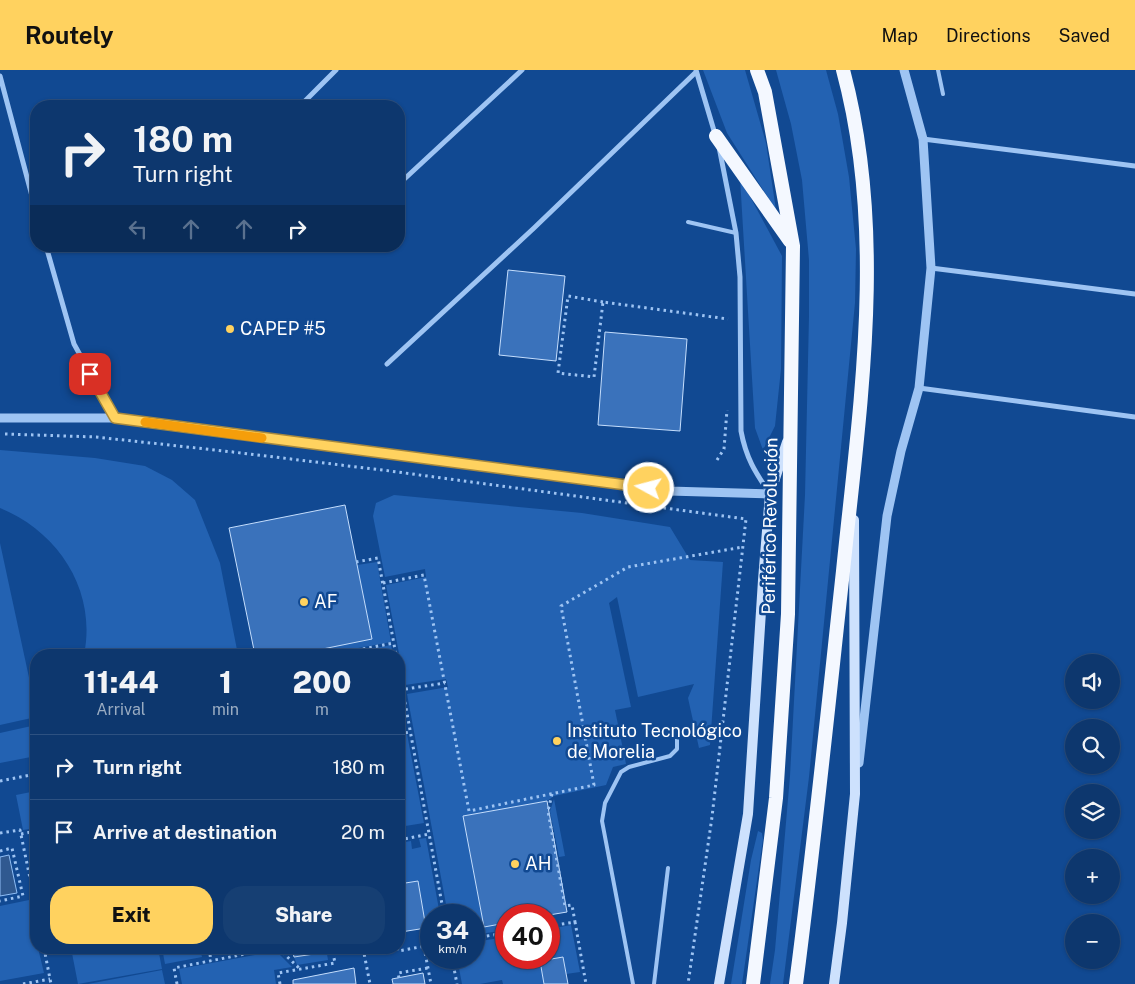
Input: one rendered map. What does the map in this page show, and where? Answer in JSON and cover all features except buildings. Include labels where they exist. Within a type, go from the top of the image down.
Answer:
[{"type":"highway","name":"Periférico Revolución","points":[[753,984],[776,798],[788,614],[793,246],[765,92],[757,70]]},
{"type":"highway","points":[[796,984],[809,883],[864,370],[867,276],[861,158],[850,98],[842,70]]},
{"type":"highway","points":[[716,136],[793,246]]},
{"type":"main road","points":[[718,984],[748,814],[762,580],[770,494],[791,431]]},
{"type":"main road","points":[[834,984],[855,794],[854,462]]},
{"type":"street","points":[[306,100],[336,70]]},
{"type":"street","points":[[405,178],[522,70]]},
{"type":"street","points":[[855,794],[887,516],[901,451],[919,388],[931,268],[923,139],[904,70]]},
{"type":"street","points":[[387,364],[534,228],[696,71],[716,136],[736,233],[741,321],[741,431],[744,450],[751,467],[770,494]]},
{"type":"street","points":[[0,76],[30,188]]},
{"type":"street","points":[[923,139],[1135,166]]},
{"type":"street","points":[[48,252],[74,344],[115,418]]},
{"type":"street","points":[[931,268],[1135,294]]},
{"type":"street","points":[[919,388],[1135,417]]},
{"type":"street","points":[[0,418],[115,418],[669,491],[770,494]]},
{"type":"lane","points":[[938,70],[943,94]]},
{"type":"lane","points":[[688,222],[736,233]]},
{"type":"lane","points":[[633,984],[602,821],[605,803],[621,772],[628,767],[670,756],[677,749],[677,737],[670,728]]},
{"type":"lane","points":[[654,984],[668,868]]},
{"type":"path","points":[[604,302],[594,377],[558,373],[568,296],[741,321]]},
{"type":"path","points":[[728,309],[729,328]]},
{"type":"path","points":[[717,460],[724,448],[727,402]]},
{"type":"path","points":[[0,434],[96,436],[390,471],[746,519],[712,817],[688,984]]},
{"type":"path","points":[[383,582],[424,575],[469,811],[594,785],[561,606],[628,567],[743,548]]},
{"type":"path","points":[[356,562],[378,558],[395,649]]},
{"type":"path","points":[[362,649],[394,643]]},
{"type":"path","points":[[405,689],[445,683]]},
{"type":"path","points":[[405,709],[442,904]]},
{"type":"path","points":[[405,733],[410,732]]},
{"type":"path","points":[[0,781],[30,775]]},
{"type":"path","points":[[552,794],[548,811],[555,856],[565,906],[572,905],[586,984]]},
{"type":"path","points":[[0,833],[20,830],[30,878]]},
{"type":"path","points":[[21,834],[30,832]]},
{"type":"path","points":[[405,839],[429,834]]},
{"type":"path","points":[[0,851],[12,848],[23,896],[0,901]]},
{"type":"path","points":[[560,924],[575,922]]},
{"type":"path","points":[[405,950],[420,948]]},
{"type":"path","points":[[45,954],[51,984]]},
{"type":"path","points":[[210,954],[211,961]]},
{"type":"path","points":[[177,984],[174,968],[243,954]]},
{"type":"path","points":[[284,954],[301,969]]},
{"type":"path","points":[[280,984],[278,973],[335,963],[333,954]]},
{"type":"path","points":[[364,954],[370,984]]},
{"type":"path","points":[[398,978],[398,973],[417,972],[425,969]]},
{"type":"path","points":[[428,969],[431,984]]},
{"type":"path","points":[[454,969],[457,984]]},
{"type":"path","points":[[23,984],[50,979]]},
{"type":"shaded area","points":[[703,70],[745,70],[766,143],[776,210],[727,133]]},
{"type":"shaded area","points":[[776,70],[826,70],[838,114],[849,177],[856,249],[855,303],[809,777],[783,984],[770,984],[775,950],[790,776],[805,495],[809,260],[802,180],[791,124]]},
{"type":"shaded area","points":[[740,178],[782,256],[781,369],[775,426],[763,450],[755,428]]},
{"type":"shaded area","points":[[0,450],[95,458],[145,466],[172,480],[195,500],[220,563],[237,649],[85,649],[87,631],[85,608],[79,587],[69,567],[56,548],[40,532],[0,508]]},
{"type":"shaded area","points":[[394,495],[582,513],[670,527],[690,560],[723,562],[710,745],[699,748],[688,698],[694,684],[638,697],[617,597],[609,603],[631,707],[615,710],[626,764],[613,767],[606,785],[554,796],[547,801],[463,816],[480,904],[446,904],[407,694],[448,687],[446,679],[405,685],[405,649],[398,649],[386,585],[426,577],[425,569],[385,577],[373,516],[376,503]]},
{"type":"shaded area","points":[[0,543],[30,682],[30,718],[0,725]]},
{"type":"shaded area","points":[[377,562],[391,642],[353,649],[323,649],[372,639],[357,565]]},
{"type":"shaded area","points":[[391,645],[392,649],[371,649]]},
{"type":"shaded area","points":[[30,726],[30,757],[0,763],[0,733]]},
{"type":"shaded area","points":[[405,734],[407,734],[424,823],[405,826]]},
{"type":"shaded area","points":[[30,792],[30,829],[23,830],[16,795]]},
{"type":"shaded area","points":[[554,799],[565,856],[559,857],[550,811]]},
{"type":"shaded area","points":[[758,831],[762,833],[763,839],[742,984],[731,984],[751,860]]},
{"type":"shaded area","points":[[426,838],[438,904],[422,904],[418,881],[405,883],[405,842],[411,841],[412,849],[421,847],[419,839]]},
{"type":"shaded area","points":[[9,855],[17,893],[0,896],[0,857]]},
{"type":"shaded area","points":[[29,900],[30,954],[39,954],[44,973],[0,981],[0,906]]},
{"type":"shaded area","points":[[495,925],[495,932],[485,933],[485,927]]},
{"type":"shaded area","points":[[571,925],[580,972],[566,974],[563,957],[560,958],[560,927]]},
{"type":"shaded area","points":[[495,939],[495,969],[541,969],[544,984],[503,984],[502,980],[480,984],[462,984],[459,969],[485,969],[485,940]]},
{"type":"shaded area","points":[[72,954],[159,954],[162,969],[78,984]]},
{"type":"shaded area","points":[[163,954],[201,954],[202,957],[165,964]]},
{"type":"shaded area","points":[[260,954],[279,954],[292,967],[274,970],[276,984],[182,984],[179,969]]},
{"type":"shaded area","points":[[327,954],[328,960],[297,965],[294,957]]},
{"type":"shaded area","points":[[162,970],[165,984],[88,984]]},
{"type":"slow traffic","points":[[145,422],[262,438]]},
{"type":"place","name":"CAPEP #5","points":[[230,329]]},
{"type":"place","name":"AF","points":[[304,602]]},
{"type":"place","name":"Instituto Tecnológico de Morelia","points":[[557,741]]},
{"type":"place","name":"AH","points":[[515,864]]},
{"type":"route","points":[[90,374],[115,418],[649,488]]}]
